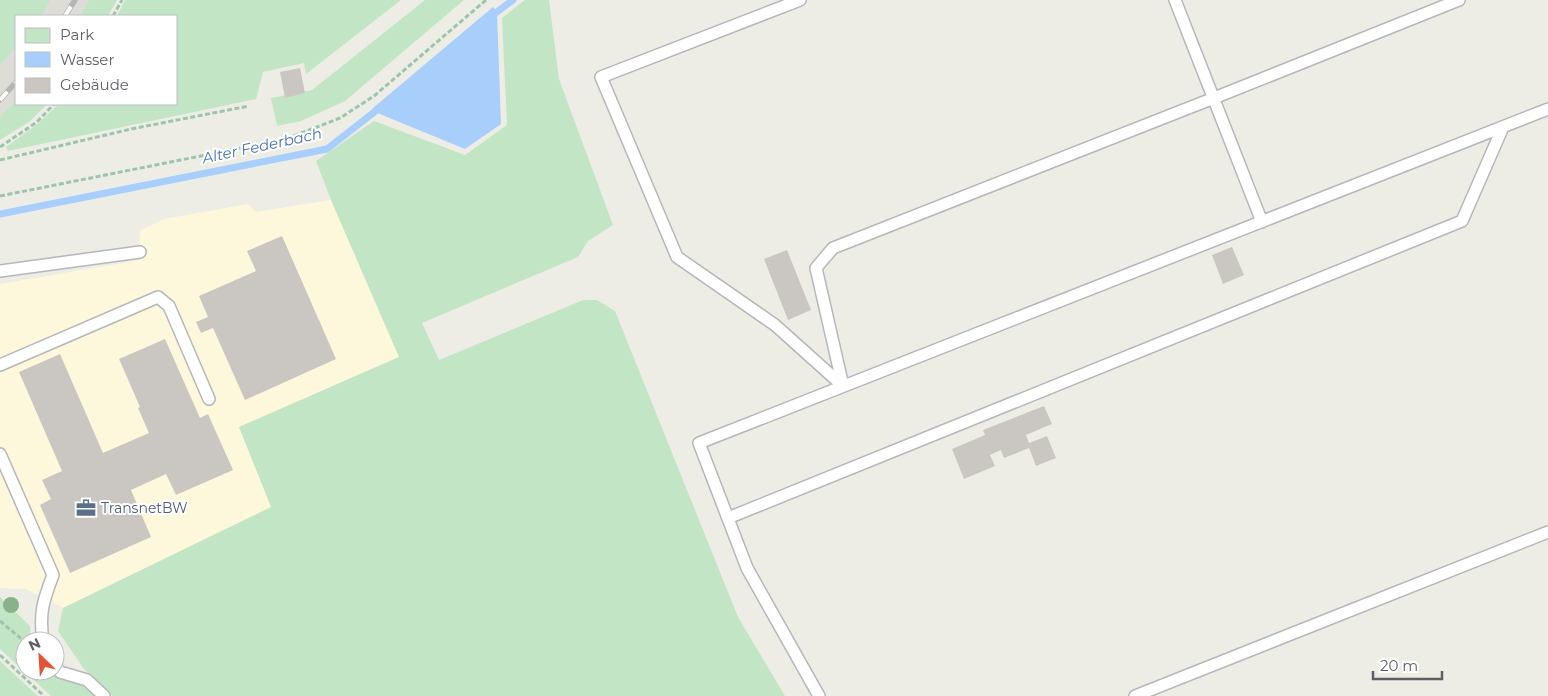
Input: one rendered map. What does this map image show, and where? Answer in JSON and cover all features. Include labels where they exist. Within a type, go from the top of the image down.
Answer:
[{"type":"lane","points":[[800,0],[601,78],[677,257],[775,325],[843,386]]},
{"type":"lane","points":[[1175,0],[1262,222]]},
{"type":"lane","points":[[843,386],[816,268],[833,248],[1459,0]]},
{"type":"lane","points":[[819,696],[747,568],[699,443],[1548,109]]},
{"type":"lane","points":[[728,518],[1462,221],[1503,127]]},
{"type":"lane","points":[[0,271],[140,252]]},
{"type":"lane","points":[[0,365],[158,297],[169,306],[209,399]]},
{"type":"lane","points":[[0,454],[54,575],[44,599],[40,622],[41,631]]},
{"type":"lane","points":[[1135,696],[1548,532]]},
{"type":"lane","points":[[65,673],[87,680],[104,696]]},
{"type":"path","points":[[114,15],[122,0]]},
{"type":"path","points":[[0,196],[286,139],[340,118],[374,96],[486,0]]},
{"type":"path","points":[[0,146],[37,122],[53,105]]},
{"type":"path","points":[[0,160],[131,129],[249,106]]},
{"type":"path","points":[[0,621],[15,634]]},
{"type":"path","points":[[0,655],[44,696]]},
{"type":"shaded area","points":[[0,0],[89,0],[81,15],[15,15],[15,102],[0,116]]},
{"type":"shaded area","points":[[331,200],[399,357],[239,427],[272,507],[63,608],[26,589],[0,588],[0,284],[140,260],[140,231],[164,219],[248,204],[256,212]]},
{"type":"green space","points":[[0,0],[50,0],[42,15],[15,15],[15,48],[0,65]]},
{"type":"green space","points":[[89,0],[117,0],[109,15],[81,15]]},
{"type":"green space","points":[[125,0],[401,0],[306,74],[304,63],[263,72],[256,99],[8,151],[6,147],[39,123],[57,105],[178,105],[178,15],[118,15]]},
{"type":"green space","points":[[425,0],[464,0],[345,101],[301,121],[277,126],[271,98],[312,90]]},
{"type":"green space","points":[[525,0],[549,0],[559,79],[613,225],[588,241],[578,257],[422,323],[439,360],[583,300],[597,300],[615,311],[738,617],[785,696],[113,696],[84,669],[65,641],[65,631],[58,631],[63,608],[271,507],[239,427],[399,357],[316,161],[374,121],[465,155],[507,125],[502,18]]},
{"type":"green space","points":[[15,102],[15,105],[46,105],[29,122],[0,140],[0,116]]},
{"type":"green space","points":[[0,597],[30,626],[30,631],[15,631],[15,663],[0,649]]},
{"type":"green space","points":[[0,661],[15,675],[15,681],[22,681],[38,696],[0,696]]},
{"type":"green space","points":[[65,676],[84,684],[97,696],[51,696],[35,681],[65,681]]},
{"type":"water","points":[[493,7],[497,12],[501,124],[465,149],[375,112],[373,108]]},
{"type":"building","points":[[300,68],[305,93],[285,98],[280,72]]},
{"type":"building","points":[[282,236],[336,359],[245,400],[213,328],[201,333],[196,322],[208,317],[199,296],[256,271],[247,251]]},
{"type":"building","points":[[1232,247],[1244,275],[1223,284],[1212,255]]},
{"type":"building","points":[[787,250],[811,310],[788,320],[764,259]]},
{"type":"building","points":[[165,339],[200,418],[208,414],[233,470],[176,495],[166,474],[131,490],[151,537],[70,573],[40,505],[51,499],[42,480],[62,471],[19,372],[60,354],[103,453],[149,433],[119,359]]},
{"type":"building","points":[[1044,406],[1052,424],[1026,435],[1029,443],[1047,436],[1056,458],[1036,466],[1029,448],[1004,458],[1001,450],[990,455],[995,466],[964,479],[952,449],[985,435],[983,430]]},
{"type":"waterway","name":"Alter Federbach","points":[[489,18],[513,0]]},
{"type":"waterway","name":"Alter Federbach","points":[[0,214],[327,149],[382,106]]},
{"type":"railway","points":[[66,15],[75,0]]},
{"type":"railway","points":[[0,100],[15,83]]},
{"type":"place","name":"TransnetBW","points":[[86,508]]}]
